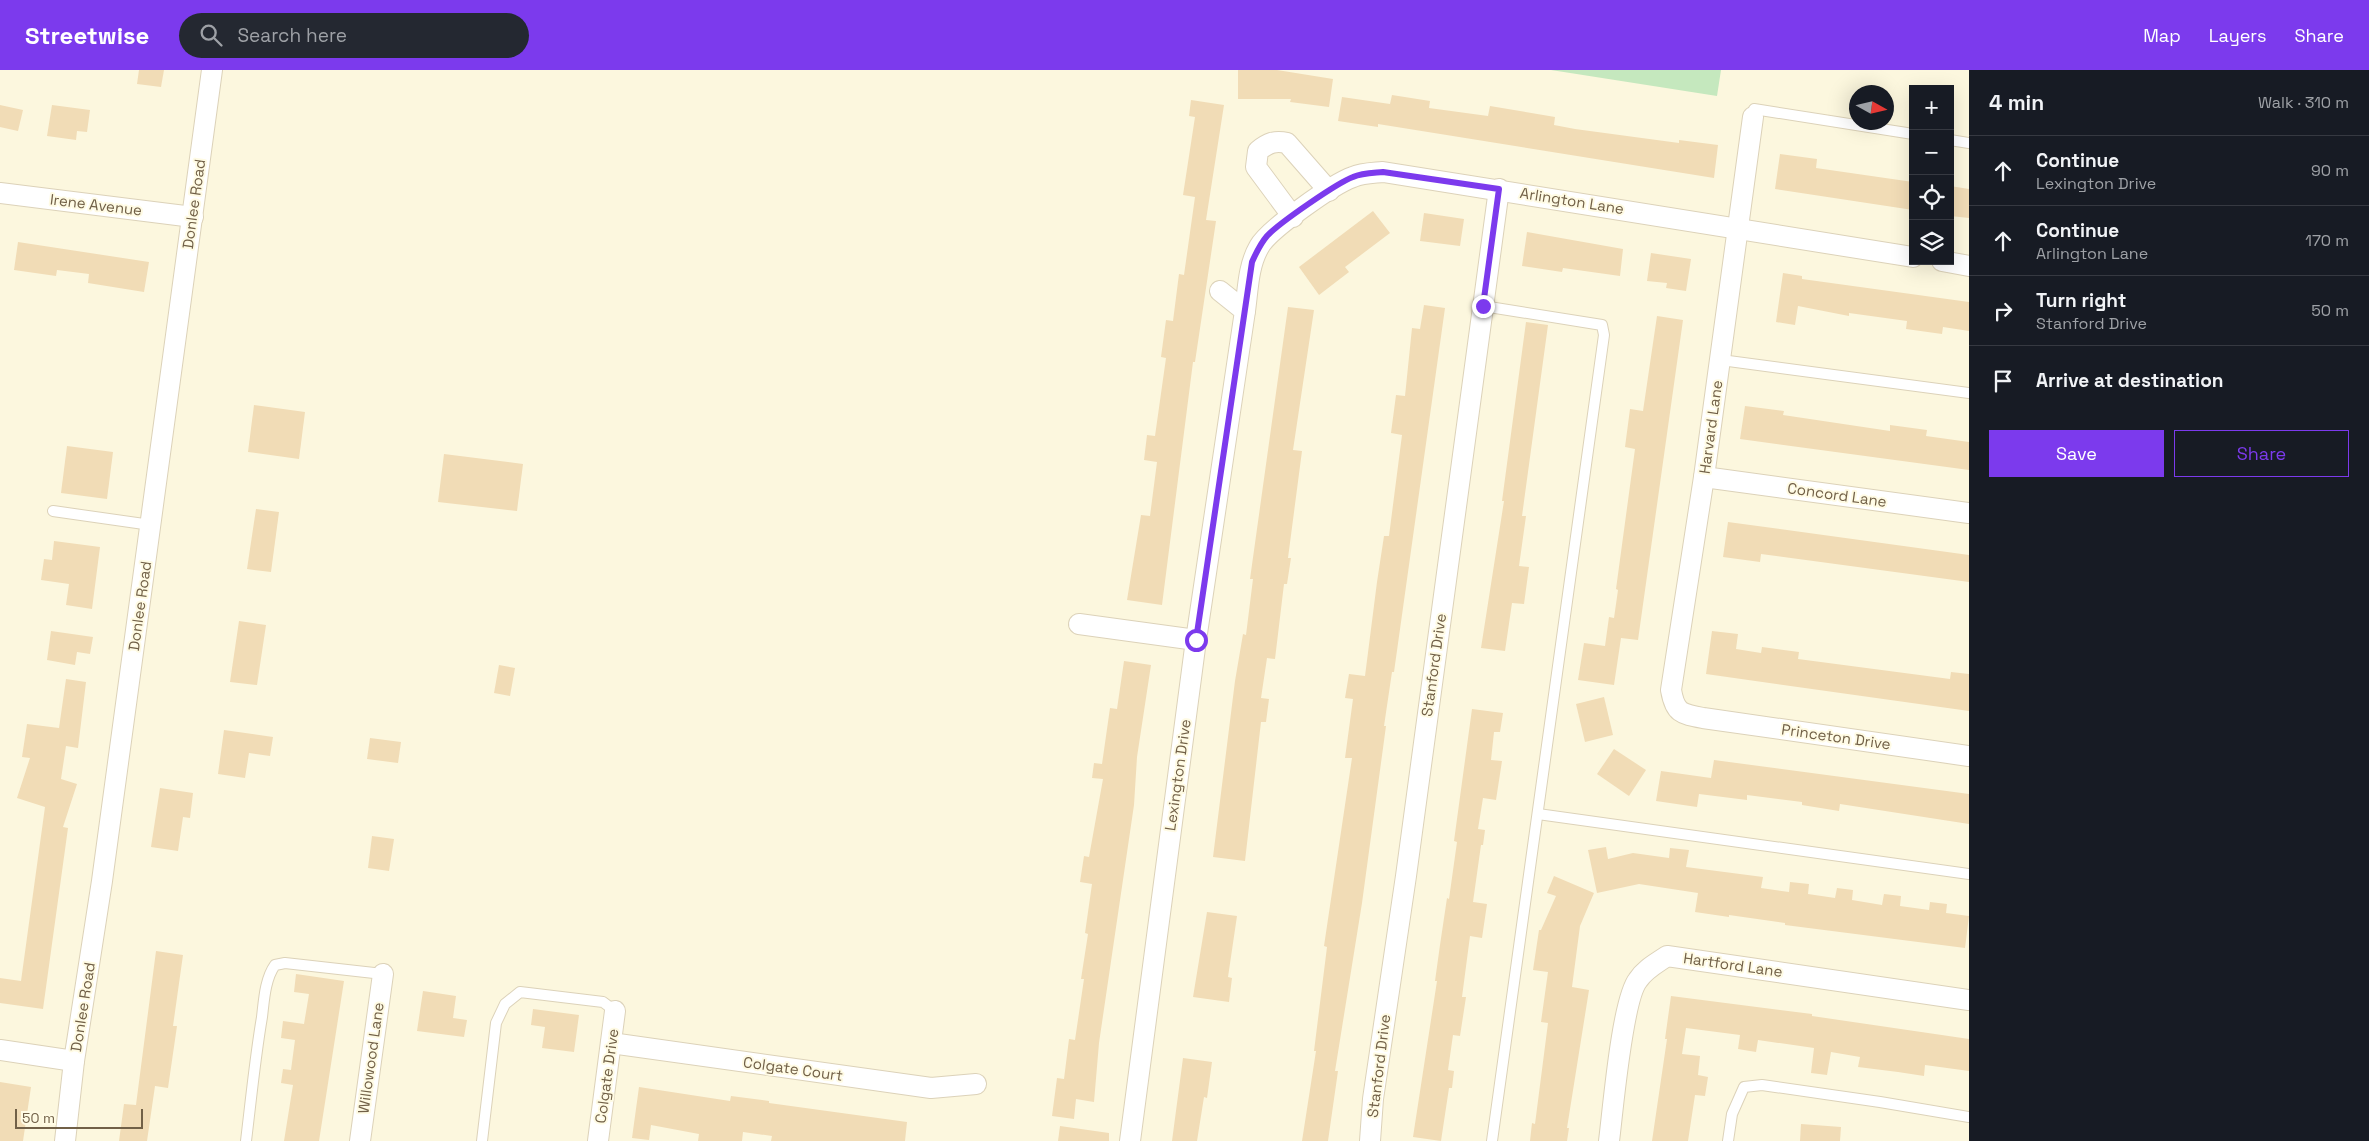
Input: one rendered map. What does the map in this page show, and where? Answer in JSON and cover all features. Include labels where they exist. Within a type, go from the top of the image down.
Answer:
[{"type":"street","name":"Donlee Road","points":[[65,1141],[74,1061],[102,881],[212,70]]},
{"type":"street","name":"Harvard Lane","points":[[1703,718],[1684,714],[1674,706],[1671,690],[1721,360],[1753,117]]},
{"type":"street","points":[[1293,217],[1256,167],[1258,151],[1267,144],[1278,141],[1287,143],[1329,191]]},
{"type":"street","name":"Arlington Lane","points":[[1230,409],[1252,262],[1259,246],[1269,234],[1329,191],[1353,177],[1383,172],[1499,189],[1909,256]]},
{"type":"street","name":"Stanford Drive","points":[[1370,1141],[1373,1099],[1406,876],[1499,189]]},
{"type":"street","name":"Irene Avenue","points":[[0,193],[193,217]]},
{"type":"street","points":[[1954,263],[1969,266]]},
{"type":"street","points":[[1220,291],[1245,311]]},
{"type":"street","name":"Lexington Drive","points":[[1130,1141],[1196,640],[1230,409]]},
{"type":"street","name":"Concord Lane","points":[[1704,477],[1969,514]]},
{"type":"street","points":[[1079,624],[1196,640]]},
{"type":"street","name":"Princeton Drive","points":[[1703,718],[1969,756]]},
{"type":"street","name":"Hartford Lane","points":[[1609,1141],[1628,1006],[1636,981],[1649,968],[1668,956],[1969,1000]]},
{"type":"street","name":"Willowood Lane","points":[[360,1141],[383,974]]},
{"type":"street","name":"Colgate Drive","points":[[598,1141],[616,1011]]},
{"type":"street","name":"Colgate Court","points":[[611,1043],[931,1088],[976,1084]]},
{"type":"street","points":[[0,1050],[74,1061]]},
{"type":"lane","points":[[1753,117],[1754,109],[1909,133]]},
{"type":"lane","points":[[1954,141],[1969,143]]},
{"type":"lane","points":[[1483,306],[1602,325],[1604,335],[1492,1141]]},
{"type":"lane","points":[[1721,360],[1969,393]]},
{"type":"lane","points":[[53,511],[151,525]]},
{"type":"lane","points":[[1538,814],[1969,874]]},
{"type":"lane","points":[[246,1141],[253,1073],[265,997],[270,972],[275,965],[285,963],[383,974]]},
{"type":"lane","points":[[482,1141],[496,1023],[505,1004],[520,992],[603,1002],[616,1011]]},
{"type":"lane","points":[[1728,1141],[1732,1114],[1744,1088],[1762,1085],[1969,1117]]},
{"type":"green space","points":[[1551,70],[1721,70],[1717,96]]},
{"type":"building","points":[[139,70],[164,70],[161,87],[137,84]]},
{"type":"building","points":[[1238,70],[1277,70],[1333,79],[1329,107],[1290,102],[1291,99],[1238,99]]},
{"type":"building","points":[[1392,95],[1430,101],[1429,108],[1488,116],[1490,106],[1555,117],[1554,125],[1575,129],[1679,143],[1679,140],[1718,145],[1714,178],[1378,124],[1378,127],[1338,121],[1342,97],[1390,104]]},
{"type":"building","points":[[1191,100],[1224,105],[1206,220],[1216,221],[1195,362],[1193,362],[1162,605],[1127,600],[1141,515],[1150,516],[1157,462],[1144,460],[1147,435],[1155,436],[1166,358],[1161,357],[1166,320],[1173,321],[1179,274],[1184,275],[1195,197],[1183,195],[1195,117],[1189,116]]},
{"type":"building","points":[[0,105],[23,110],[18,131],[0,127]]},
{"type":"building","points":[[52,105],[90,110],[87,132],[77,131],[76,140],[47,136]]},
{"type":"building","points":[[1780,154],[1817,159],[1816,168],[1909,181],[1909,209],[1775,189]]},
{"type":"building","points":[[1954,187],[1969,189],[1969,218],[1954,216]]},
{"type":"building","points":[[1373,211],[1390,233],[1345,267],[1349,272],[1319,295],[1299,267]]},
{"type":"building","points":[[1424,213],[1464,219],[1460,246],[1420,241]]},
{"type":"building","points":[[1527,232],[1623,249],[1620,276],[1563,268],[1562,272],[1522,266]]},
{"type":"building","points":[[18,242],[149,262],[144,292],[88,283],[89,274],[57,270],[56,276],[14,270]]},
{"type":"building","points":[[1651,253],[1691,259],[1686,291],[1666,288],[1667,283],[1647,281]]},
{"type":"building","points":[[1783,273],[1802,276],[1802,279],[1969,302],[1969,331],[1943,327],[1942,334],[1906,329],[1907,321],[1849,313],[1849,316],[1798,306],[1795,325],[1776,322]]},
{"type":"building","points":[[1424,305],[1445,308],[1394,672],[1392,672],[1384,726],[1386,726],[1362,903],[1335,1071],[1338,1071],[1328,1141],[1302,1141],[1316,1051],[1314,1051],[1327,947],[1324,946],[1352,758],[1345,758],[1353,699],[1345,698],[1349,674],[1365,676],[1384,536],[1389,536],[1402,435],[1391,433],[1396,395],[1405,396],[1412,328],[1420,329]]},
{"type":"building","points":[[1288,307],[1314,310],[1293,450],[1302,451],[1288,558],[1291,558],[1287,584],[1284,584],[1275,659],[1267,658],[1261,698],[1269,699],[1266,722],[1261,722],[1245,861],[1213,857],[1235,681],[1243,634],[1246,635],[1253,579],[1250,579]]},
{"type":"building","points":[[1657,316],[1683,320],[1638,640],[1621,638],[1614,685],[1578,680],[1584,643],[1605,646],[1609,617],[1614,618],[1618,590],[1616,589],[1635,449],[1625,447],[1630,409],[1643,411]]},
{"type":"building","points":[[1526,322],[1548,325],[1522,516],[1526,516],[1519,566],[1529,567],[1524,604],[1512,603],[1505,651],[1481,648],[1504,501],[1502,501]]},
{"type":"building","points":[[254,405],[305,412],[299,459],[248,452]]},
{"type":"building","points":[[1745,406],[1784,411],[1783,415],[1890,431],[1890,425],[1927,430],[1926,436],[1969,442],[1969,470],[1740,439]]},
{"type":"building","points":[[67,446],[113,452],[107,499],[61,493]]},
{"type":"building","points":[[444,454],[523,464],[517,511],[438,502]]},
{"type":"building","points":[[256,509],[279,512],[271,572],[247,569]]},
{"type":"building","points":[[1728,522],[1969,555],[1969,582],[1761,554],[1760,562],[1723,557]]},
{"type":"building","points":[[54,541],[100,547],[92,609],[66,605],[69,584],[41,580],[44,559],[52,560]]},
{"type":"building","points":[[239,621],[266,625],[257,685],[230,682]]},
{"type":"building","points":[[51,631],[93,637],[90,654],[77,652],[75,665],[47,660]]},
{"type":"building","points":[[1712,631],[1738,634],[1736,649],[1761,653],[1762,647],[1799,652],[1798,659],[1950,679],[1951,672],[1969,674],[1969,711],[1706,674]]},
{"type":"building","points":[[1124,661],[1151,665],[1137,757],[1134,805],[1099,1043],[1094,1102],[1076,1099],[1074,1119],[1052,1116],[1057,1078],[1064,1079],[1069,1039],[1075,1040],[1084,979],[1081,979],[1088,934],[1085,933],[1092,884],[1080,882],[1084,856],[1089,857],[1103,779],[1092,778],[1094,763],[1102,764],[1110,708],[1117,709]]},
{"type":"building","points":[[499,665],[515,668],[510,696],[494,693]]},
{"type":"building","points":[[66,679],[86,682],[78,748],[66,746],[61,779],[77,784],[63,827],[68,828],[43,1009],[0,1003],[0,978],[21,981],[45,807],[17,798],[30,758],[22,757],[27,724],[59,728]]},
{"type":"building","points":[[1604,697],[1613,735],[1585,742],[1576,704]]},
{"type":"building","points":[[1472,709],[1503,713],[1500,732],[1494,732],[1491,760],[1502,761],[1496,800],[1483,798],[1478,829],[1485,830],[1473,902],[1487,904],[1482,938],[1470,936],[1462,997],[1466,997],[1460,1036],[1453,1035],[1448,1070],[1454,1071],[1452,1088],[1449,1088],[1441,1141],[1413,1137],[1437,981],[1435,981],[1447,898],[1449,899],[1457,842],[1454,841]]},
{"type":"building","points":[[224,730],[273,737],[270,756],[249,753],[245,778],[218,774]]},
{"type":"building","points":[[370,738],[401,742],[398,763],[367,759]]},
{"type":"building","points":[[1614,749],[1646,770],[1629,796],[1597,774]]},
{"type":"building","points":[[1714,760],[1969,794],[1969,824],[1840,804],[1839,811],[1802,805],[1802,802],[1747,795],[1747,800],[1699,794],[1697,807],[1656,801],[1661,771],[1711,778]]},
{"type":"building","points":[[160,788],[193,793],[190,818],[183,817],[178,851],[151,847]]},
{"type":"building","points":[[372,836],[394,839],[389,871],[368,868]]},
{"type":"building","points":[[1606,847],[1608,859],[1633,853],[1669,858],[1670,848],[1689,850],[1686,867],[1763,877],[1761,888],[1789,892],[1790,882],[1809,884],[1808,894],[1835,898],[1837,888],[1853,890],[1852,900],[1882,905],[1884,894],[1901,896],[1900,906],[1929,910],[1930,902],[1947,904],[1946,913],[1969,916],[1965,948],[1785,925],[1785,923],[1729,915],[1729,917],[1695,912],[1698,893],[1639,884],[1597,893],[1588,850]]},
{"type":"building","points":[[1554,876],[1594,893],[1580,926],[1572,987],[1589,990],[1567,1128],[1569,1128],[1567,1141],[1530,1141],[1532,1123],[1535,1124],[1548,1023],[1541,1022],[1548,972],[1533,970],[1539,930],[1541,930],[1556,896],[1547,893]]},
{"type":"building","points":[[1207,912],[1237,916],[1228,977],[1232,978],[1229,1002],[1193,997]]},
{"type":"building","points":[[156,951],[183,955],[173,1026],[177,1026],[168,1088],[155,1086],[147,1141],[119,1141],[124,1104],[136,1105]]},
{"type":"building","points":[[296,974],[344,981],[319,1141],[284,1141],[293,1085],[281,1083],[283,1069],[291,1070],[295,1040],[281,1038],[283,1021],[304,1024],[309,994],[294,992]]},
{"type":"building","points":[[423,991],[456,996],[453,1018],[467,1020],[464,1037],[417,1031]]},
{"type":"building","points":[[1671,996],[1812,1014],[1812,1016],[1969,1039],[1969,1071],[1925,1065],[1924,1076],[1858,1067],[1860,1057],[1831,1052],[1827,1075],[1811,1073],[1814,1048],[1758,1040],[1756,1052],[1738,1049],[1740,1035],[1686,1028],[1682,1054],[1700,1056],[1698,1075],[1708,1077],[1705,1096],[1695,1095],[1688,1141],[1652,1141],[1667,1039],[1665,1039]]},
{"type":"building","points":[[533,1009],[579,1015],[574,1052],[542,1048],[545,1027],[531,1025]]},
{"type":"building","points":[[1183,1058],[1212,1062],[1207,1098],[1204,1097],[1197,1141],[1172,1141]]},
{"type":"building","points":[[0,1082],[31,1087],[23,1141],[0,1141]]},
{"type":"building","points":[[639,1087],[730,1101],[731,1096],[907,1122],[905,1141],[771,1141],[772,1136],[743,1132],[742,1141],[698,1141],[699,1134],[651,1125],[649,1140],[632,1138]]},
{"type":"building","points":[[1801,1124],[1841,1127],[1840,1141],[1800,1141]]},
{"type":"building","points":[[1060,1126],[1109,1133],[1109,1141],[1058,1141]]},
{"type":"route","points":[[1196,640],[1252,262],[1259,246],[1269,234],[1337,186],[1353,177],[1371,173],[1383,172],[1499,189],[1483,306]]}]
